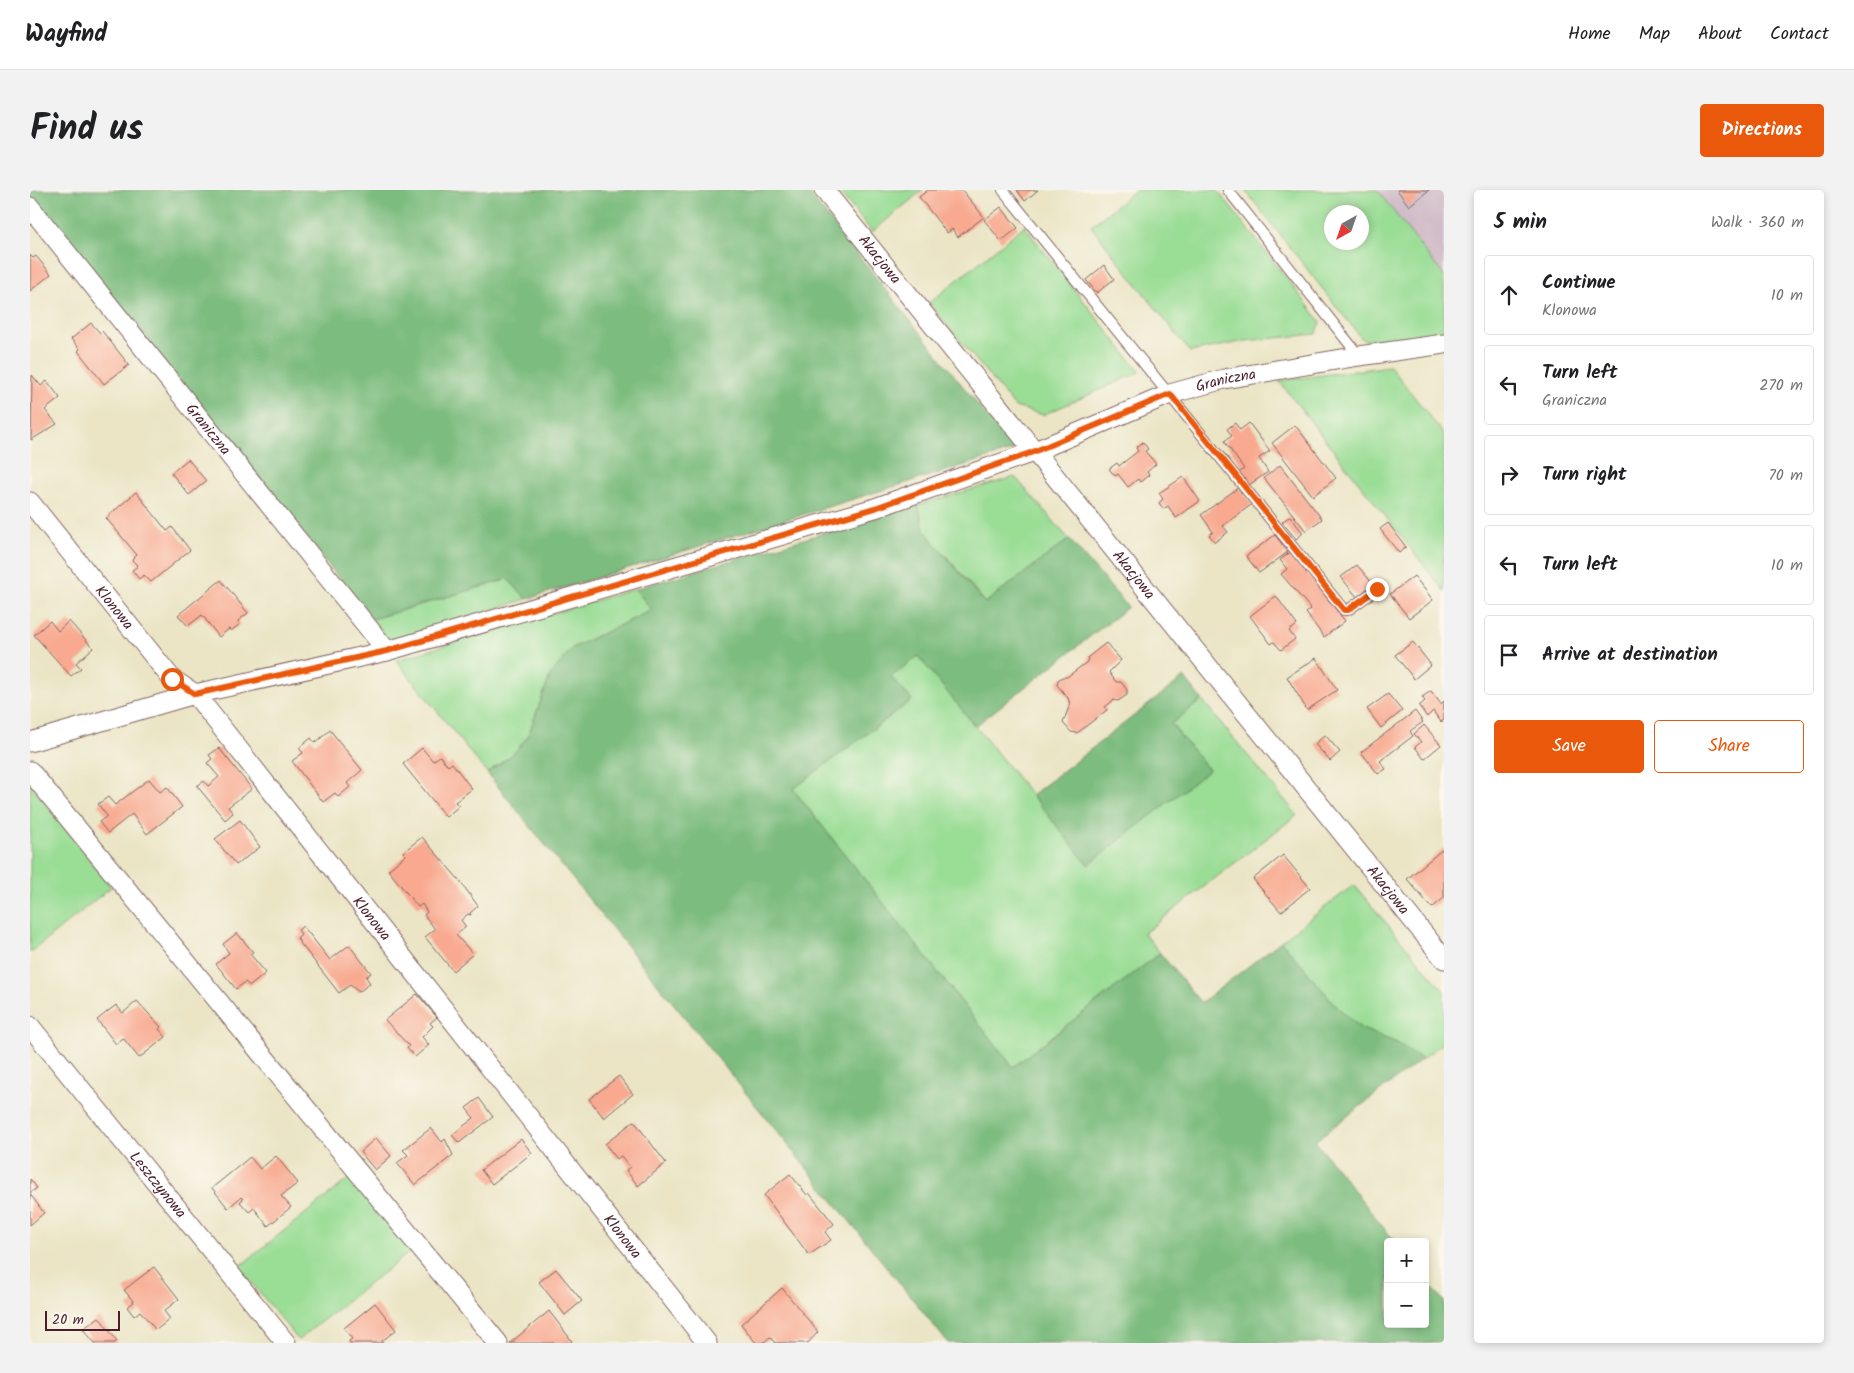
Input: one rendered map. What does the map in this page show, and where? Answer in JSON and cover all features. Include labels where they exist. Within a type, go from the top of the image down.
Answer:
[{"type":"street","name":"Akacjowa","points":[[824,190],[1033,452],[1444,959]]},
{"type":"street","name":"Graniczna","points":[[30,207],[387,651]]},
{"type":"street","name":"Graniczna","points":[[30,742],[195,694],[387,651],[875,508],[1033,452],[1170,394],[1224,379],[1359,356],[1444,344]]},
{"type":"street","name":"Klonowa","points":[[30,502],[172,679],[195,694],[707,1343]]},
{"type":"street","points":[[30,771],[498,1343]]},
{"type":"street","name":"Leszczynowa","points":[[30,1026],[286,1343]]},
{"type":"lane","points":[[1003,190],[1344,610],[1348,610],[1377,589]]},
{"type":"lane","points":[[1228,190],[1359,356]]},
{"type":"shaded area","points":[[1377,190],[1444,190],[1444,276]]},
{"type":"green space","points":[[30,190],[806,190],[1014,450],[527,599],[508,579],[372,619],[30,195]]},
{"type":"green space","points":[[838,190],[923,190],[872,232]]},
{"type":"green space","points":[[1136,190],[1217,190],[1321,322],[1316,334],[1245,341],[1190,352],[1091,226]]},
{"type":"green space","points":[[1245,190],[1377,190],[1444,276],[1444,333],[1372,342],[1362,339]]},
{"type":"green space","points":[[1024,226],[1140,372],[1043,415],[1015,407],[929,303]]},
{"type":"green space","points":[[1390,366],[1444,435],[1444,591],[1279,381]]},
{"type":"green space","points":[[1015,477],[1069,539],[986,603],[924,530],[918,505]]},
{"type":"green space","points":[[918,505],[924,530],[985,603],[1069,539],[1128,607],[975,726],[918,656],[891,677],[912,700],[793,789],[1013,1067],[1160,953],[1201,1003],[1281,941],[1338,1008],[1362,1029],[1397,1043],[1422,1059],[1315,1141],[1392,1238],[1384,1238],[1384,1328],[1429,1328],[1429,1284],[1444,1301],[1444,1343],[948,1343],[487,773],[513,754],[528,736],[550,676],[572,648],[652,610],[635,589]]},
{"type":"green space","points":[[508,579],[527,599],[389,641],[372,619]]},
{"type":"green space","points":[[635,589],[652,610],[572,648],[550,676],[528,736],[513,754],[487,773],[396,660]]},
{"type":"green space","points":[[918,656],[1088,864],[1209,770],[1171,724],[1202,700],[1297,815],[1144,933],[1160,953],[1013,1067],[793,789],[912,700],[891,677]]},
{"type":"green space","points":[[1184,677],[1202,700],[1171,724],[1209,770],[1088,865],[1032,795]]},
{"type":"green space","points":[[30,784],[111,887],[30,953]]},
{"type":"green space","points":[[1354,885],[1444,991],[1444,1042],[1422,1059],[1397,1043],[1362,1029],[1338,1008],[1281,941]]},
{"type":"green space","points":[[351,1177],[411,1251],[298,1340],[239,1267]]},
{"type":"building","points":[[928,190],[962,190],[984,217],[958,237],[952,229],[947,233],[919,197]]},
{"type":"building","points":[[1017,190],[1038,190],[1025,201]]},
{"type":"building","points":[[1397,190],[1429,190],[1409,206]]},
{"type":"building","points":[[1001,207],[1018,228],[1001,241],[984,220]]},
{"type":"building","points":[[30,255],[33,258],[36,256],[51,274],[30,291]]},
{"type":"building","points":[[1104,265],[1114,279],[1097,293],[1086,280]]},
{"type":"building","points":[[91,323],[100,333],[102,331],[129,365],[104,384],[71,339]]},
{"type":"building","points":[[32,375],[41,386],[47,381],[60,398],[45,410],[57,424],[31,440]]},
{"type":"building","points":[[1235,423],[1240,430],[1249,423],[1270,451],[1259,458],[1268,472],[1249,485],[1239,473],[1244,469],[1224,441],[1232,436],[1227,429]]},
{"type":"building","points":[[1295,425],[1336,478],[1313,496],[1272,443]]},
{"type":"building","points":[[1143,442],[1148,449],[1145,451],[1156,464],[1147,472],[1149,475],[1140,482],[1138,479],[1128,487],[1118,474],[1115,476],[1109,469],[1117,463],[1119,466],[1138,451],[1136,448]]},
{"type":"building","points":[[188,459],[206,481],[189,495],[171,473]]},
{"type":"building","points":[[1280,465],[1322,519],[1306,531],[1264,478]]},
{"type":"building","points":[[1183,477],[1200,501],[1176,518],[1168,506],[1163,509],[1159,503],[1163,499],[1159,493]]},
{"type":"building","points":[[1239,487],[1252,504],[1223,526],[1228,532],[1215,542],[1209,535],[1213,532],[1201,515]]},
{"type":"building","points":[[136,492],[167,531],[172,527],[190,550],[151,582],[144,575],[139,579],[132,570],[138,566],[132,560],[137,555],[106,518]]},
{"type":"building","points":[[1290,516],[1303,533],[1296,539],[1282,522]]},
{"type":"building","points":[[1388,523],[1406,547],[1399,553],[1380,529]]},
{"type":"building","points":[[1275,535],[1288,552],[1259,573],[1246,556]]},
{"type":"building","points":[[1291,552],[1345,621],[1324,637],[1306,613],[1311,609],[1281,574],[1287,569],[1280,560]]},
{"type":"building","points":[[1357,565],[1373,584],[1357,597],[1341,577]]},
{"type":"building","points":[[1414,576],[1433,600],[1409,618],[1390,594]]},
{"type":"building","points":[[221,580],[248,613],[238,621],[240,624],[231,631],[229,629],[219,637],[202,615],[188,626],[178,615]]},
{"type":"building","points":[[1276,596],[1297,625],[1289,631],[1295,639],[1281,650],[1274,642],[1271,644],[1250,616]]},
{"type":"building","points":[[50,621],[58,631],[69,621],[93,648],[76,663],[81,668],[71,676],[34,635]]},
{"type":"building","points":[[1413,642],[1431,665],[1414,679],[1395,655]]},
{"type":"building","points":[[1106,643],[1121,660],[1109,672],[1116,682],[1121,682],[1127,690],[1127,695],[1118,701],[1114,700],[1105,707],[1107,710],[1077,733],[1071,732],[1063,723],[1070,704],[1068,698],[1057,685],[1058,680],[1062,677],[1067,677],[1087,662],[1088,657]]},
{"type":"building","points":[[1316,658],[1337,690],[1307,710],[1287,677]]},
{"type":"building","points":[[1431,691],[1441,704],[1444,701],[1444,720],[1441,722],[1433,711],[1427,717],[1419,706],[1425,701],[1422,697]]},
{"type":"building","points":[[1388,694],[1402,711],[1381,728],[1367,709]]},
{"type":"building","points":[[1415,711],[1423,722],[1410,731],[1413,736],[1380,761],[1386,769],[1378,774],[1361,752]]},
{"type":"building","points":[[1424,725],[1441,745],[1424,759],[1415,747],[1421,742],[1414,734]]},
{"type":"building","points":[[330,730],[362,770],[347,783],[350,787],[338,797],[335,793],[323,802],[292,761],[303,753],[299,748],[311,738],[315,743]]},
{"type":"building","points":[[1325,735],[1340,752],[1330,761],[1315,744]]},
{"type":"building","points":[[219,748],[252,789],[228,807],[233,813],[225,820],[197,786],[204,781],[208,786],[219,777],[207,763],[212,759],[209,755]]},
{"type":"building","points":[[422,748],[433,761],[440,756],[448,766],[452,763],[472,789],[455,802],[459,806],[446,817],[403,764]]},
{"type":"building","points":[[149,779],[160,792],[167,787],[182,807],[147,834],[132,814],[108,833],[99,822],[107,816],[98,804],[108,797],[115,805]]},
{"type":"building","points":[[240,820],[260,847],[236,865],[215,839]]},
{"type":"building","points":[[422,837],[460,881],[478,906],[470,913],[471,915],[468,914],[461,920],[466,927],[456,935],[473,954],[453,971],[425,937],[435,929],[424,915],[427,912],[422,904],[418,907],[388,870],[406,855],[403,852]]},
{"type":"building","points":[[1444,848],[1444,898],[1432,908],[1407,879]]},
{"type":"building","points":[[1283,855],[1310,888],[1281,912],[1253,879]]},
{"type":"building","points":[[303,926],[330,960],[349,945],[371,973],[366,977],[370,983],[359,992],[350,985],[339,993],[297,938],[301,934],[298,930]]},
{"type":"building","points":[[237,933],[253,952],[250,954],[266,973],[250,986],[245,982],[236,989],[216,964],[229,953],[223,944]]},
{"type":"building","points":[[417,994],[437,1017],[430,1023],[433,1026],[422,1037],[429,1045],[415,1057],[407,1048],[409,1046],[385,1020]]},
{"type":"building","points":[[137,1001],[161,1027],[159,1029],[166,1037],[139,1058],[123,1038],[116,1044],[97,1020],[116,1005],[123,1013]]},
{"type":"building","points":[[619,1076],[633,1094],[604,1118],[589,1099]]},
{"type":"building","points":[[479,1098],[493,1117],[459,1143],[452,1135],[474,1118],[466,1108]]},
{"type":"building","points":[[634,1121],[666,1163],[638,1186],[626,1170],[630,1167],[621,1156],[617,1159],[605,1144]]},
{"type":"building","points":[[431,1128],[442,1142],[445,1139],[453,1155],[415,1185],[397,1163],[408,1155],[403,1150]]},
{"type":"building","points":[[376,1138],[391,1156],[375,1170],[360,1152]]},
{"type":"building","points":[[521,1139],[532,1153],[492,1184],[481,1170]]},
{"type":"building","points":[[276,1156],[298,1183],[281,1196],[291,1207],[268,1226],[254,1208],[249,1212],[240,1202],[243,1199],[241,1197],[228,1208],[212,1188],[250,1157],[260,1169]]},
{"type":"building","points":[[790,1174],[807,1195],[809,1193],[834,1224],[825,1232],[831,1240],[809,1255],[764,1195]]},
{"type":"building","points":[[30,1179],[37,1188],[30,1193]]},
{"type":"building","points":[[30,1194],[44,1213],[30,1225]]},
{"type":"building","points":[[154,1267],[179,1299],[164,1311],[170,1319],[156,1330],[140,1311],[134,1316],[127,1307],[134,1302],[124,1290]]},
{"type":"building","points":[[556,1269],[582,1301],[565,1315],[539,1282]]},
{"type":"building","points":[[782,1288],[818,1332],[808,1343],[775,1343],[770,1337],[763,1343],[756,1343],[741,1324]]},
{"type":"building","points":[[375,1303],[396,1330],[382,1341],[383,1343],[350,1343],[349,1341],[352,1339],[344,1328]]},
{"type":"building","points":[[549,1311],[572,1341],[570,1343],[510,1343]]},
{"type":"building","points":[[99,1317],[117,1341],[115,1343],[95,1343],[83,1329]]},
{"type":"route","points":[[172,679],[195,694],[387,651],[875,508],[1033,452],[1170,394],[1344,610],[1348,610],[1377,589]]}]
